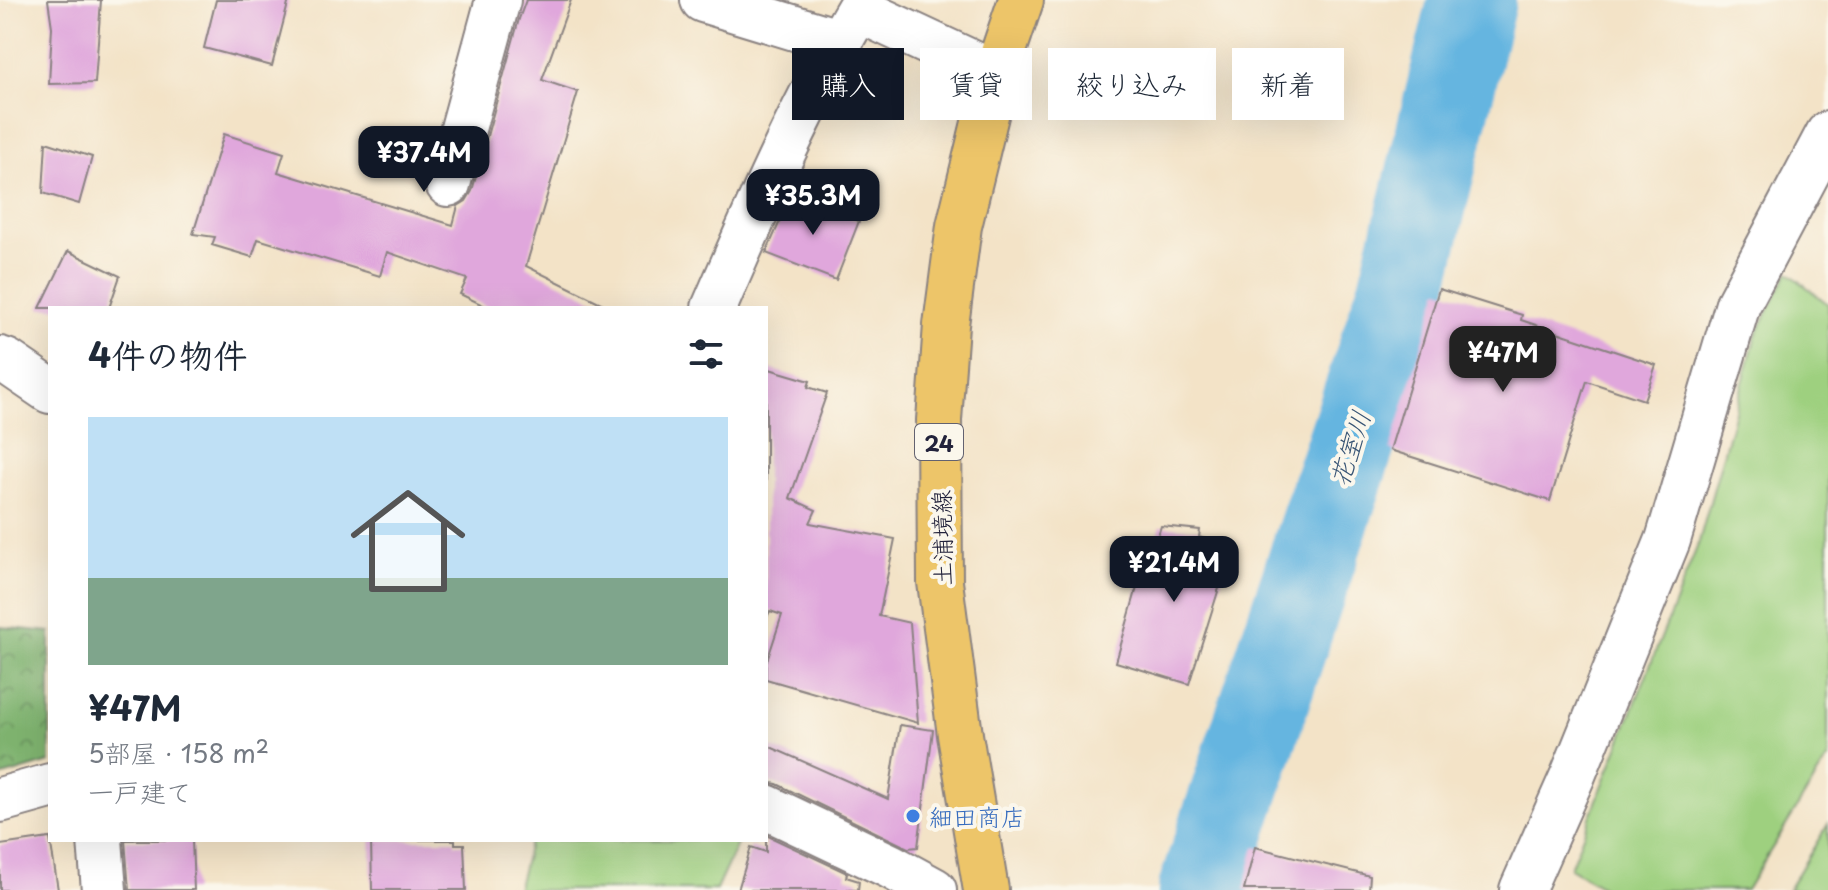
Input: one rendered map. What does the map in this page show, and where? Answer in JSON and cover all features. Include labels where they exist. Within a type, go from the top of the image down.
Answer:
[{"type":"main road","name":"土浦境線","points":[[1005,48],[1021,0]]},
{"type":"main road","name":"土浦境線","points":[[985,120],[959,226],[946,325],[939,420],[940,582],[960,735],[986,890]]},
{"type":"street","points":[[448,184],[498,0]]},
{"type":"street","points":[[703,0],[855,17],[932,48]]},
{"type":"street","points":[[715,306],[766,187],[855,17]]},
{"type":"street","points":[[1522,890],[1573,775],[1668,540],[1738,304],[1828,134]]},
{"type":"street","points":[[0,359],[48,390]]},
{"type":"street","points":[[0,800],[48,787]]},
{"type":"street","points":[[768,808],[922,886]]},
{"type":"street","points":[[100,842],[104,890]]},
{"type":"green space","points":[[1788,272],[1828,304],[1828,758],[1746,890],[1607,890],[1570,868],[1699,542],[1756,335]]},
{"type":"green space","points":[[0,627],[48,632],[48,763],[0,777]]},
{"type":"green space","points":[[1828,824],[1828,890],[1788,890]]},
{"type":"green space","points":[[529,842],[738,842],[716,890],[517,890]]},
{"type":"building","points":[[48,0],[101,0],[95,83],[49,84],[52,27]]},
{"type":"building","points":[[216,0],[289,0],[272,66],[204,48]]},
{"type":"building","points":[[526,0],[571,0],[542,80],[578,92],[526,266],[607,306],[485,306],[460,294],[467,279],[387,252],[380,276],[258,239],[252,257],[212,245],[215,237],[193,234],[224,134],[284,153],[278,172],[453,225],[458,206],[466,201],[472,191]]},
{"type":"building","points":[[46,142],[92,157],[79,204],[43,193]]},
{"type":"building","points":[[792,194],[859,221],[836,280],[766,253]]},
{"type":"building","points":[[68,251],[120,276],[110,306],[40,308]]},
{"type":"building","points":[[1439,289],[1522,315],[1521,320],[1656,365],[1644,400],[1587,381],[1550,501],[1390,450]]},
{"type":"building","points":[[768,369],[810,381],[808,387],[827,393],[790,498],[816,510],[810,523],[895,539],[879,616],[910,623],[918,723],[768,680],[768,658],[782,615],[770,611],[768,615]]},
{"type":"building","points":[[1161,526],[1200,530],[1199,537],[1232,547],[1189,684],[1116,662],[1145,559],[1151,557]]},
{"type":"building","points":[[900,725],[933,730],[918,847],[908,848],[768,782],[768,746],[888,799]]},
{"type":"building","points":[[768,836],[847,873],[846,877],[859,881],[858,890],[738,890],[751,847],[766,852]]},
{"type":"building","points":[[48,838],[58,890],[0,890],[0,845]]},
{"type":"building","points":[[125,842],[192,842],[194,890],[129,890]]},
{"type":"building","points":[[371,842],[464,844],[466,890],[372,890]]},
{"type":"building","points":[[1255,847],[1370,876],[1369,890],[1244,890]]},
{"type":"waterway","name":"花室川","points":[[1202,890],[1402,290],[1472,0]]},
{"type":"place","name":"細田商店","points":[[913,816]]}]
